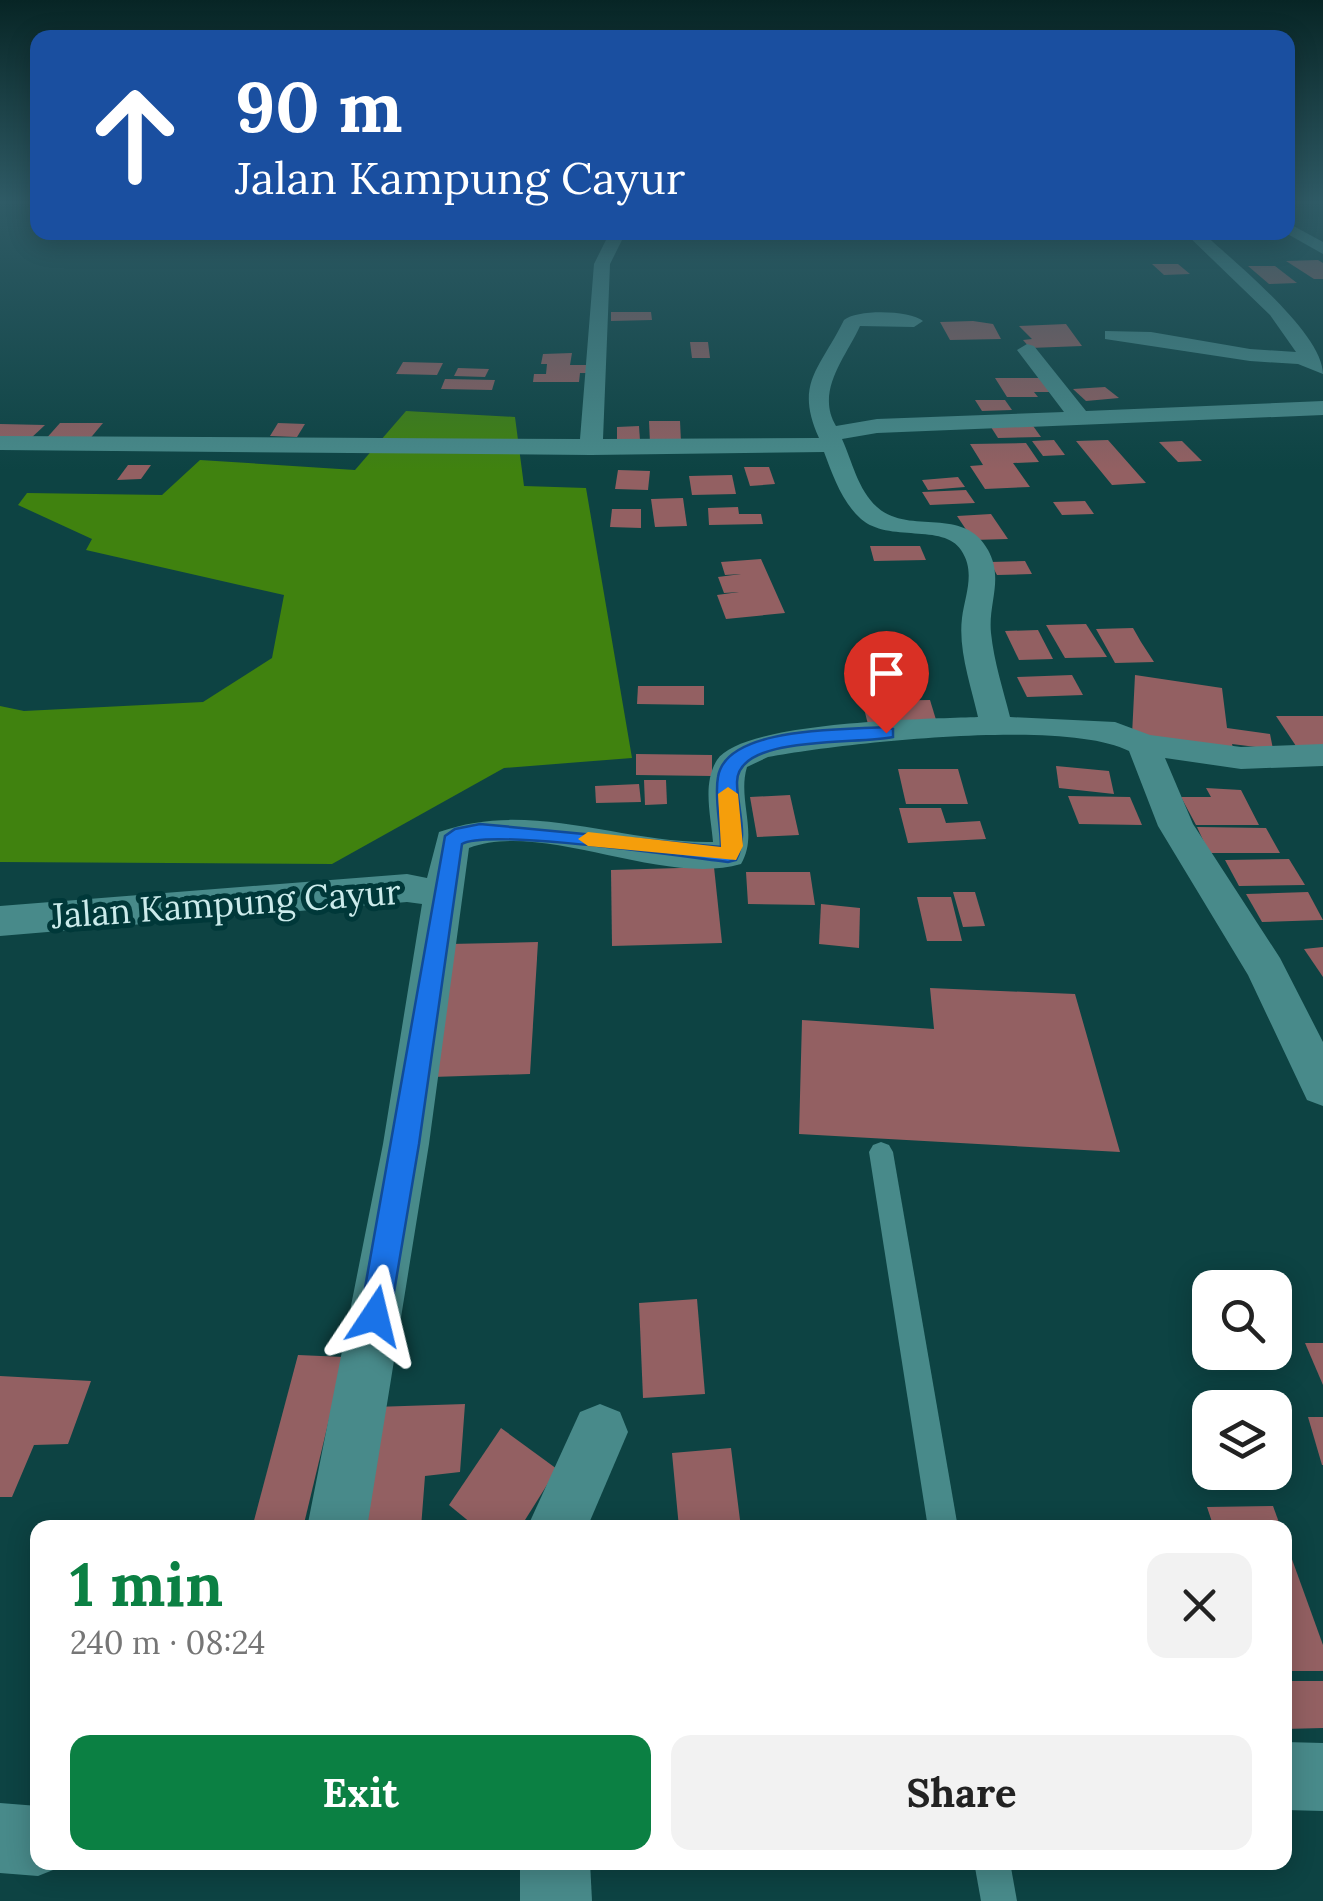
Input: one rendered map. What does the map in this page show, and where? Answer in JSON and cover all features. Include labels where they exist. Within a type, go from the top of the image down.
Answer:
[{"type":"street","points":[[591,448],[600,292]]},
{"type":"street","points":[[1256,292],[1277,311],[1316,363]]},
{"type":"street","points":[[914,321],[853,320],[814,402],[858,501],[878,520],[942,528],[961,535],[982,568],[976,629],[996,727]]},
{"type":"street","points":[[1112,334],[1316,363]]},
{"type":"street","points":[[1027,350],[1080,418]]},
{"type":"street","points":[[0,443],[591,448],[831,440],[877,426],[1323,408]]},
{"type":"street","name":"Jalan Kampung Cayur","points":[[0,921],[407,888],[443,894],[452,841],[462,834],[480,831],[569,836],[728,855],[732,846],[727,778],[734,760],[752,748],[849,734],[996,727],[1115,732],[1143,745],[1240,758],[1323,755]]},
{"type":"street","points":[[1143,745],[1176,826],[1266,969],[1323,1087]]},
{"type":"street","points":[[339,1520],[406,1144],[443,894]]},
{"type":"street","points":[[561,1520],[600,1432]]},
{"type":"street","points":[[1292,1776],[1323,1777]]},
{"type":"street","points":[[0,1838],[30,1840]]},
{"type":"street","points":[[555,1870],[556,1901]]},
{"type":"lane","points":[[881,1152],[941,1520]]},
{"type":"lane","points":[[994,1870],[1000,1901]]},
{"type":"green space","points":[[406,411],[515,417],[524,486],[586,488],[632,758],[504,768],[332,864],[0,862],[0,706],[24,711],[203,702],[272,658],[284,595],[86,550],[92,539],[18,505],[27,493],[162,495],[200,460],[355,470]]},
{"type":"building","points":[[611,312],[651,312],[652,320],[611,321]]},
{"type":"building","points":[[940,322],[993,324],[1001,339],[950,340]]},
{"type":"building","points":[[1066,324],[1082,346],[1030,348],[1023,340],[1032,339],[1019,326]]},
{"type":"building","points":[[690,342],[708,342],[710,358],[692,358]]},
{"type":"building","points":[[572,353],[570,365],[587,365],[587,373],[580,373],[579,382],[533,382],[534,374],[546,374],[547,364],[541,364],[543,354]]},
{"type":"building","points":[[403,362],[443,363],[437,375],[396,374]]},
{"type":"building","points":[[458,368],[489,369],[485,377],[454,376]]},
{"type":"building","points":[[995,378],[1040,378],[1050,392],[1034,392],[1038,397],[1007,397]]},
{"type":"building","points":[[445,379],[495,380],[492,390],[441,389]]},
{"type":"building","points":[[1105,387],[1119,398],[1086,401],[1073,389]]},
{"type":"building","points":[[975,400],[1005,400],[1012,410],[982,411]]},
{"type":"building","points":[[649,421],[680,421],[681,442],[650,443]]},
{"type":"building","points":[[60,423],[103,423],[88,441],[44,441]]},
{"type":"building","points":[[278,423],[305,424],[297,437],[270,436]]},
{"type":"building","points":[[1031,423],[1041,437],[998,438],[989,424]]},
{"type":"building","points":[[0,424],[45,425],[29,440],[0,439]]},
{"type":"building","points":[[639,426],[640,441],[617,441],[617,427]]},
{"type":"building","points":[[1054,440],[1065,455],[1043,456],[1032,441]]},
{"type":"building","points":[[1108,440],[1146,483],[1112,485],[1076,441]]},
{"type":"building","points":[[1182,441],[1202,461],[1178,462],[1159,442]]},
{"type":"building","points":[[1026,443],[1039,462],[1013,463],[1030,487],[985,489],[970,466],[983,465],[970,444]]},
{"type":"building","points":[[128,465],[151,465],[141,479],[117,480]]},
{"type":"building","points":[[744,467],[769,467],[775,484],[750,486]]},
{"type":"building","points":[[618,470],[650,471],[648,490],[615,489]]},
{"type":"building","points":[[732,475],[736,494],[692,495],[689,476]]},
{"type":"building","points":[[958,477],[965,487],[928,490],[922,480]]},
{"type":"building","points":[[966,490],[975,503],[930,505],[922,492]]},
{"type":"building","points":[[683,498],[687,526],[655,527],[651,499]]},
{"type":"building","points":[[1085,501],[1094,514],[1062,515],[1053,502]]},
{"type":"building","points":[[738,507],[739,514],[761,514],[763,524],[709,525],[708,508]]},
{"type":"building","points":[[612,509],[641,509],[641,528],[610,527]]},
{"type":"building","points":[[991,514],[1008,539],[973,540],[957,516]]},
{"type":"building","points":[[870,546],[920,546],[926,560],[874,561]]},
{"type":"building","points":[[761,559],[785,613],[726,619],[717,595],[739,592],[724,593],[718,577],[741,574],[725,575],[721,562]]},
{"type":"building","points":[[1025,561],[1032,574],[997,575],[990,562]]},
{"type":"building","points":[[1086,624],[1107,657],[1065,658],[1046,625]]},
{"type":"building","points":[[1133,628],[1154,662],[1115,663],[1096,629]]},
{"type":"building","points":[[1038,630],[1053,659],[1019,660],[1005,631]]},
{"type":"building","points":[[1072,675],[1083,695],[1027,697],[1017,677]]},
{"type":"building","points":[[1135,675],[1222,688],[1227,728],[1270,734],[1273,749],[1232,744],[1234,751],[1132,735]]},
{"type":"building","points":[[638,686],[704,686],[704,705],[637,704]]},
{"type":"building","points":[[930,700],[937,723],[870,732],[862,701]]},
{"type":"building","points":[[1276,716],[1323,716],[1323,749],[1298,749]]},
{"type":"building","points":[[636,754],[712,755],[712,776],[636,775]]},
{"type":"building","points":[[1056,766],[1109,771],[1114,794],[1059,788]]},
{"type":"building","points":[[898,769],[958,769],[968,804],[906,804]]},
{"type":"building","points":[[644,780],[666,780],[667,804],[645,805]]},
{"type":"building","points":[[639,784],[641,802],[596,803],[595,786]]},
{"type":"building","points":[[1206,788],[1241,790],[1259,825],[1196,825],[1181,797],[1211,797]]},
{"type":"building","points":[[790,795],[799,835],[757,837],[750,797]]},
{"type":"building","points":[[1068,796],[1130,797],[1142,825],[1079,824]]},
{"type":"building","points":[[899,808],[941,808],[946,823],[980,821],[986,839],[908,843]]},
{"type":"building","points":[[1197,827],[1266,828],[1280,853],[1209,853]]},
{"type":"building","points":[[1289,859],[1305,885],[1239,886],[1225,860]]},
{"type":"building","points":[[714,867],[722,943],[612,946],[611,870]]},
{"type":"building","points":[[746,872],[810,872],[815,905],[748,904]]},
{"type":"building","points":[[953,892],[975,892],[985,926],[963,927]]},
{"type":"building","points":[[1308,892],[1323,920],[1262,922],[1246,894]]},
{"type":"building","points":[[917,897],[951,897],[962,941],[927,941]]},
{"type":"building","points":[[821,904],[860,908],[859,948],[819,944]]},
{"type":"building","points":[[538,942],[530,1074],[432,1077],[449,944]]},
{"type":"building","points":[[1323,947],[1323,977],[1304,949]]},
{"type":"building","points":[[930,988],[1075,994],[1120,1152],[799,1134],[802,1020],[934,1029]]},
{"type":"building","points":[[697,1299],[705,1394],[643,1398],[639,1303]]},
{"type":"building","points":[[1305,1343],[1323,1343],[1323,1385]]},
{"type":"building","points":[[298,1355],[344,1357],[305,1520],[254,1520]]},
{"type":"building","points":[[0,1376],[91,1381],[68,1444],[34,1445],[12,1497],[0,1497]]},
{"type":"building","points":[[465,1404],[460,1472],[425,1476],[422,1520],[352,1520],[374,1407]]},
{"type":"building","points":[[1308,1417],[1323,1417],[1323,1465],[1322,1465]]},
{"type":"building","points":[[501,1428],[557,1469],[525,1520],[467,1520],[449,1505]]},
{"type":"building","points":[[731,1448],[740,1520],[678,1520],[672,1453]]},
{"type":"building","points":[[1273,1506],[1278,1520],[1211,1520],[1207,1507]]},
{"type":"building","points":[[1292,1559],[1323,1645],[1323,1671],[1292,1671]]},
{"type":"building","points":[[1292,1681],[1323,1681],[1323,1728],[1292,1729]]},
{"type":"slow traffic","points":[[588,839],[728,855],[732,846],[728,794]]},
{"type":"route","points":[[375,1316],[406,1144],[452,841],[462,834],[480,831],[569,836],[728,855],[732,846],[727,778],[734,760],[752,748],[792,740],[886,733]]}]
